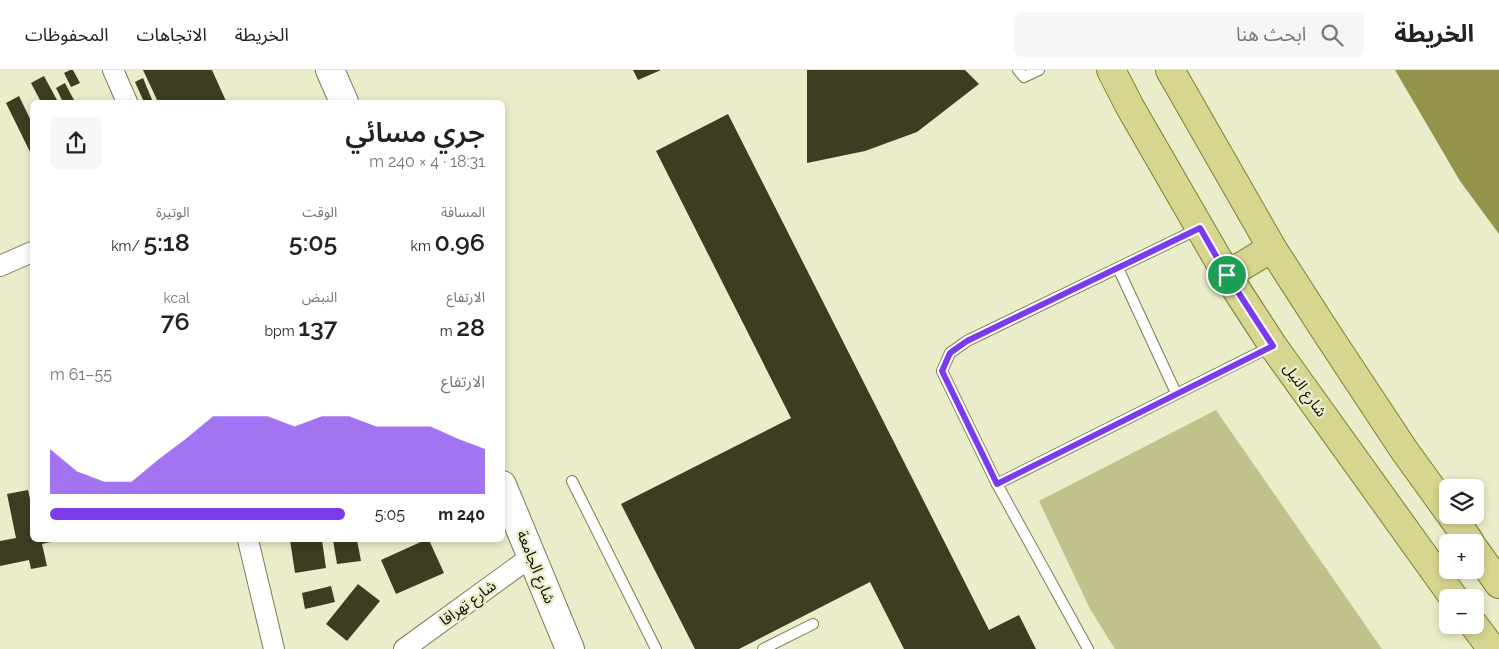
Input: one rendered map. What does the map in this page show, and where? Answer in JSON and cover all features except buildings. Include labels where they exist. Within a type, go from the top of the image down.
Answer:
[{"type":"main road","points":[[330,70],[343,100]]},
{"type":"main road","name":"شارع النيل","points":[[1111,70],[1130,107],[1227,275],[1273,346],[1448,589]]},
{"type":"main road","points":[[1170,70],[1272,248],[1404,450],[1439,499]]},
{"type":"main road","points":[[1227,275],[1272,248]]},
{"type":"main road","name":"شارع الجامعة","points":[[505,492],[570,649]]},
{"type":"main road","points":[[1484,563],[1499,584]]},
{"type":"main road","points":[[1481,634],[1492,649]]},
{"type":"street","points":[[113,70],[125,100]]},
{"type":"street","points":[[0,266],[30,253]]},
{"type":"street","points":[[248,542],[274,649]]},
{"type":"street","name":"شارع تهراقا","points":[[404,649],[532,556]]},
{"type":"lane","points":[[1018,70],[1024,77],[1039,70]]},
{"type":"lane","points":[[1088,649],[997,484],[942,371],[950,353],[967,341],[1200,228]]},
{"type":"lane","points":[[1118,268],[1176,393]]},
{"type":"lane","points":[[997,484],[1273,346]]},
{"type":"lane","points":[[572,481],[656,649]]},
{"type":"lane","points":[[763,649],[812,624]]},
{"type":"green space","points":[[1216,410],[1382,649],[1115,649],[1090,609],[1039,501]]},
{"type":"shaded area","points":[[1395,70],[1499,70],[1499,234],[1460,181]]},
{"type":"route","points":[[1200,228],[1227,275],[1273,346],[997,484],[942,371],[950,353],[967,341],[1200,228]]}]
